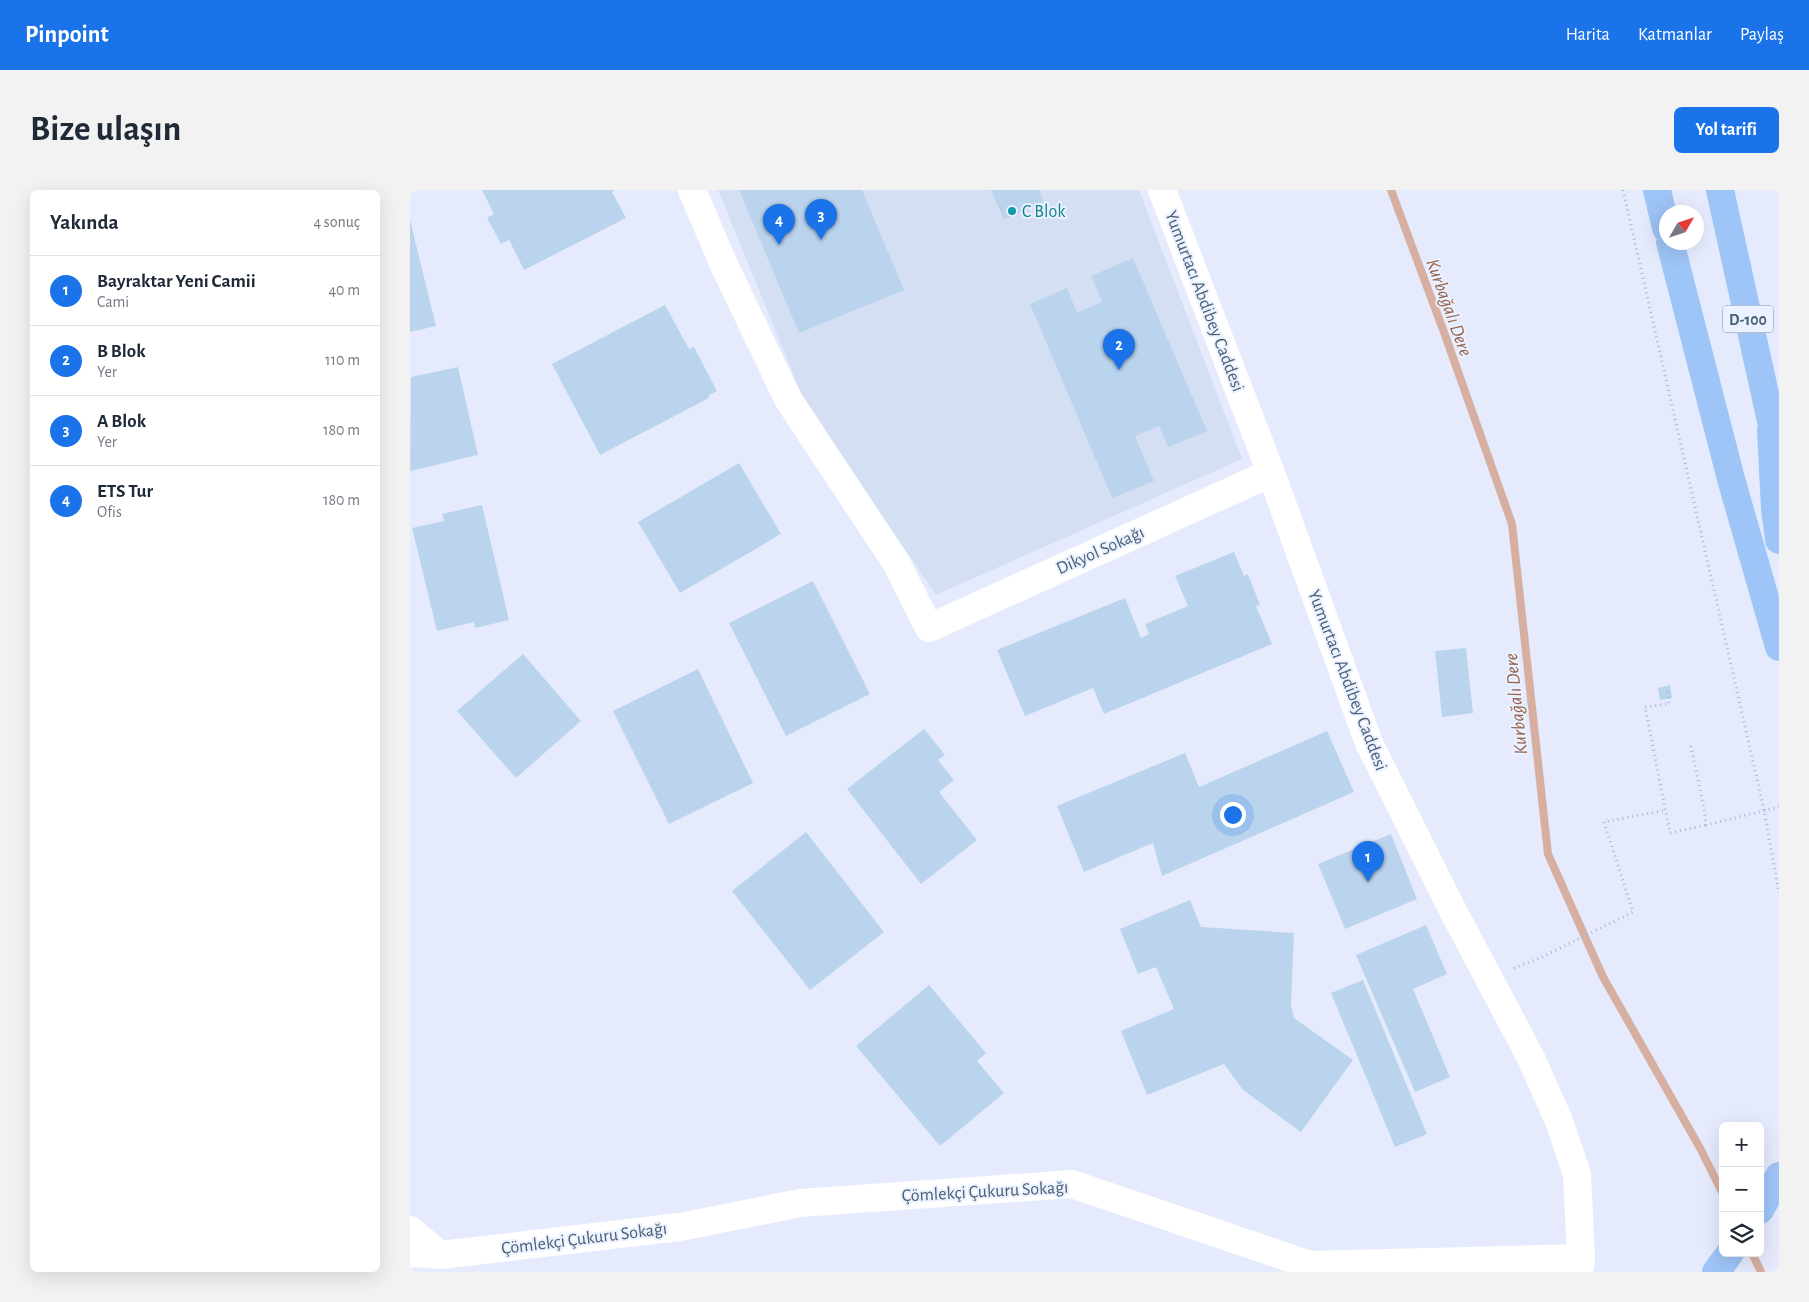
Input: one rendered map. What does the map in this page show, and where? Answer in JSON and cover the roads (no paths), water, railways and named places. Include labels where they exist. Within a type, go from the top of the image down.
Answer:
[{"type":"highway","points":[[1657,190],[1661,205]]},
{"type":"highway","name":"D-100","points":[[1720,190],[1771,422],[1779,448]]},
{"type":"highway","points":[[1672,250],[1731,479],[1779,647]]},
{"type":"highway","points":[[1771,422],[1775,509],[1779,540]]},
{"type":"highway","points":[[1764,1203],[1779,1177]]},
{"type":"highway","points":[[1716,1272],[1727,1257]]},
{"type":"street","name":"Dikyol Sokağı","points":[[692,190],[724,265],[788,399],[897,564],[929,628],[1271,473]]},
{"type":"street","name":"Yumurtacı Abdibey Caddesi","points":[[1162,190],[1271,473],[1369,743],[1450,905],[1532,1058],[1560,1121],[1577,1174],[1580,1265]]},
{"type":"street","name":"Çömlekçi Çukuru Sokağı","points":[[410,1253],[440,1255],[680,1227],[800,1204],[1072,1184],[1310,1265],[1580,1265]]},
{"type":"street","points":[[410,1230],[440,1255]]},
{"type":"waterway","name":"Kurbağalı Dere","points":[[1391,190],[1512,524],[1548,854],[1603,977],[1700,1148],[1719,1186]]},
{"type":"waterway","name":"Kurbağalı Dere","points":[[1754,1257],[1761,1272]]},
{"type":"place","name":"C Blok","points":[[1012,211]]},
{"type":"place","name":"A Blok","points":[[821,240]]},
{"type":"place","name":"ETS Tur","points":[[779,245]]},
{"type":"place","name":"B Blok","points":[[1119,370]]},
{"type":"place","name":"Bayraktar Yeni Camii","points":[[1368,882]]}]
